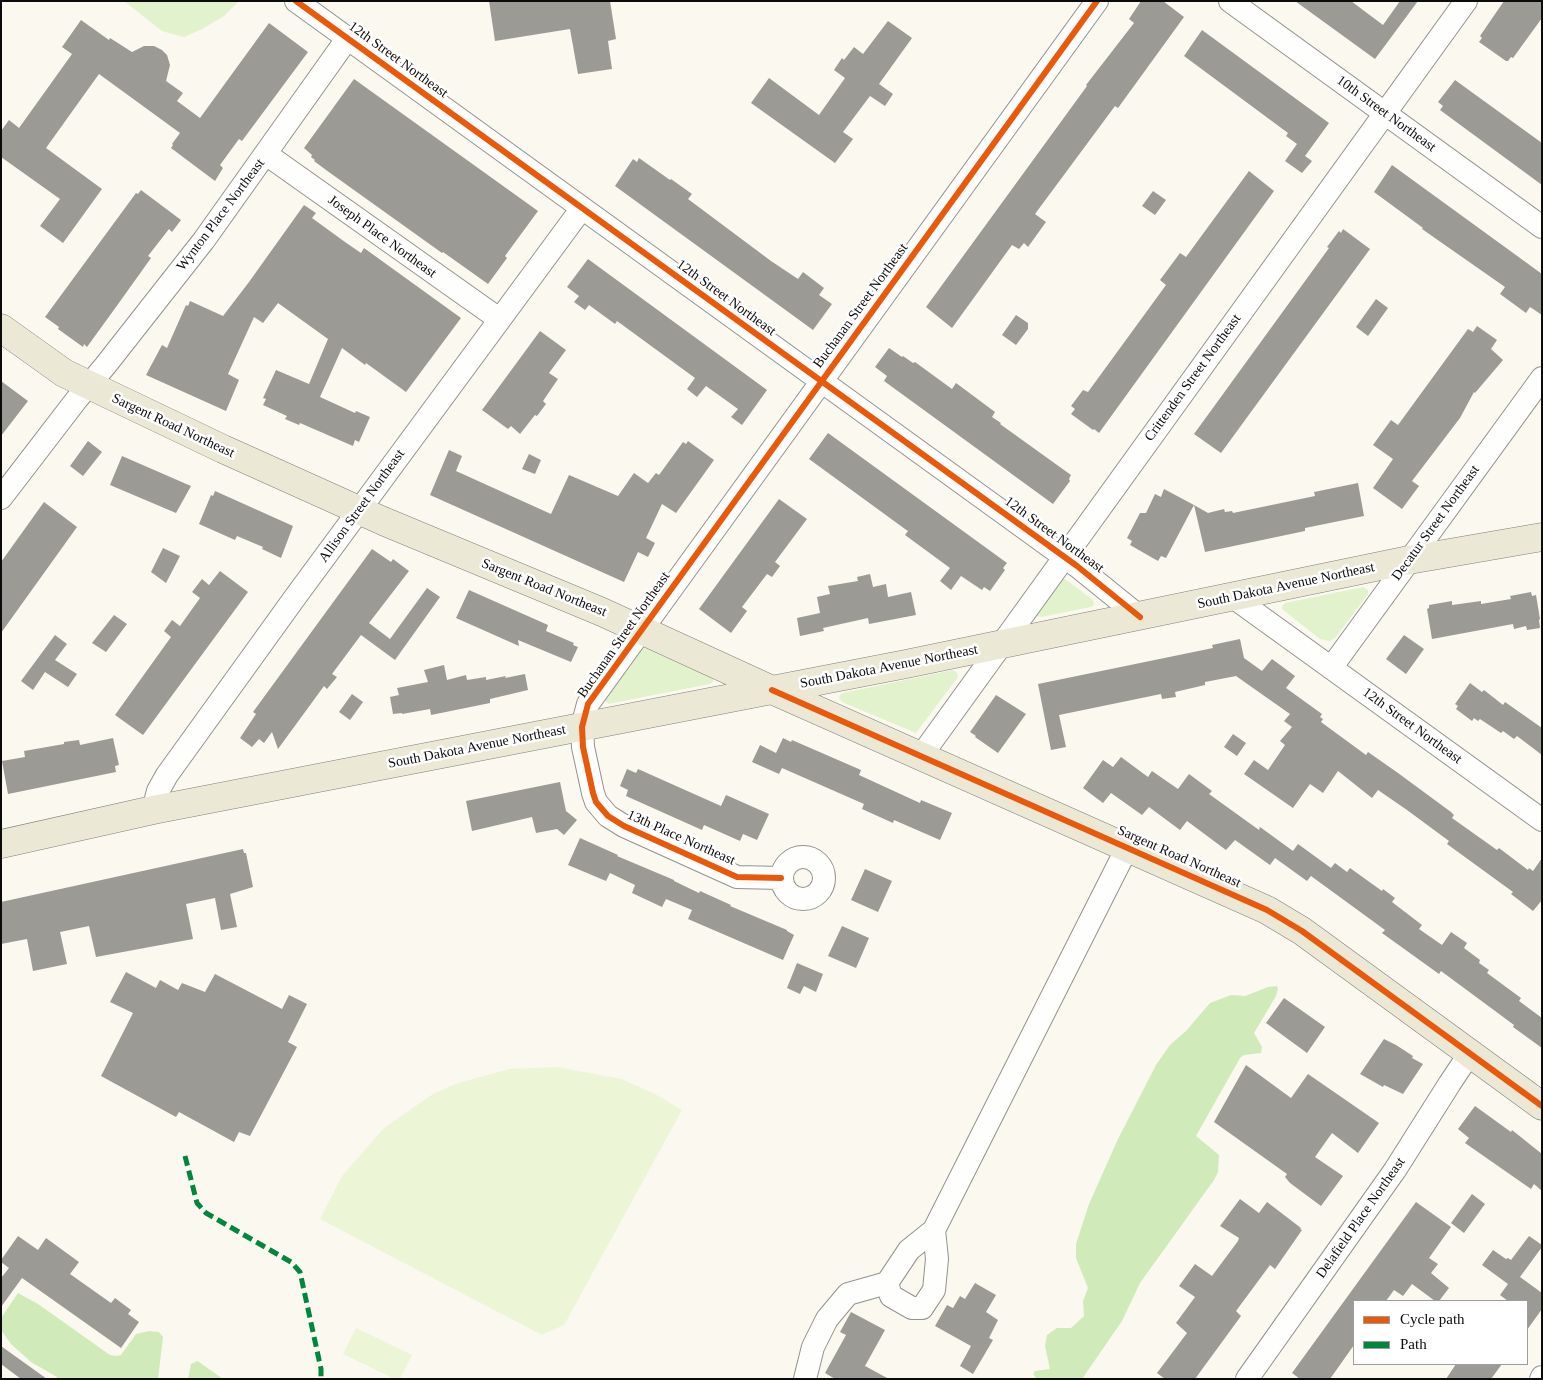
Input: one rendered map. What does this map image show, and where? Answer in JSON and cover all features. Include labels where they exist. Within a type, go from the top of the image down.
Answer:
[{"type":"main road","name":"Sargent Road Northeast","points":[[1,328],[64,373],[223,450],[359,510],[602,612],[1281,918],[1302,931],[1542,1106]]},
{"type":"main road","name":"South Dakota Avenue Northeast","points":[[1,844],[152,810],[1140,617],[1410,560],[1542,537]]},
{"type":"street","name":"12th Street Northeast","points":[[296,1],[1064,558],[1116,596],[1140,617]]},
{"type":"street","name":"Buchanan Street Northeast","points":[[582,727],[591,698],[1097,1]]},
{"type":"street","name":"10th Street Northeast","points":[[1230,1],[1542,227]]},
{"type":"street","name":"Crittenden Street Northeast","points":[[921,756],[999,645],[1064,558],[1466,1]]},
{"type":"street","name":"Wynton Place Northeast","points":[[1,498],[204,240],[347,39]]},
{"type":"street","name":"Joseph Place Northeast","points":[[266,154],[499,320]]},
{"type":"street","name":"Allison Street Northeast","points":[[152,810],[158,791],[167,775],[359,510],[582,208]]},
{"type":"street","name":"Decatur Street Northeast","points":[[1331,668],[1542,378]]},
{"type":"street","name":"12th Street Northeast","points":[[1233,597],[1542,820]]},
{"type":"street","name":"13th Place Northeast","points":[[582,727],[583,747],[593,793],[596,802],[608,816],[624,826],[737,876],[781,878]]},
{"type":"street","points":[[805,1379],[813,1347],[827,1319],[848,1294],[887,1283],[909,1250],[934,1230],[1127,848]]},
{"type":"street","name":"Delafield Place Northeast","points":[[1246,1379],[1395,1170],[1470,1054]]},
{"type":"street","points":[[887,1283],[891,1296],[912,1308],[922,1308],[934,1290],[937,1259],[934,1230]]},
{"type":"green space","points":[[124,1],[238,2],[224,16],[184,37],[162,31]]},
{"type":"green space","points":[[1061,579],[1065,579],[1093,600],[1094,605],[1041,617],[1037,616],[1036,615]]},
{"type":"green space","points":[[1363,587],[1368,590],[1368,594],[1336,637],[1330,641],[1320,639],[1282,609],[1285,603]]},
{"type":"green space","points":[[645,648],[713,678],[713,682],[608,704],[605,701],[606,698],[641,649]]},
{"type":"green space","points":[[953,670],[957,673],[958,677],[916,733],[842,702],[839,698],[843,693]]},
{"type":"green space","points":[[1277,986],[1276,996],[1254,1033],[1262,1047],[1261,1053],[1244,1055],[1240,1058],[1196,1136],[1219,1155],[1218,1172],[1214,1180],[1140,1283],[1122,1321],[1082,1379],[1037,1379],[1033,1374],[1035,1371],[1050,1369],[1045,1346],[1047,1335],[1057,1328],[1071,1328],[1084,1316],[1083,1301],[1088,1288],[1076,1258],[1076,1244],[1089,1204],[1118,1139],[1156,1065],[1170,1045],[1186,1031],[1210,1003],[1231,995],[1245,996],[1268,987]]},
{"type":"green space","points":[[557,1067],[621,1079],[655,1094],[682,1110],[564,1325],[542,1335],[320,1219],[342,1176],[384,1128],[433,1094],[458,1083],[510,1069]]},
{"type":"green space","points":[[18,1293],[38,1304],[110,1355],[121,1355],[136,1334],[149,1331],[159,1332],[163,1337],[158,1379],[57,1379],[57,1377],[31,1362],[11,1344],[1,1330],[1,1318]]},
{"type":"green space","points":[[356,1328],[412,1355],[400,1379],[395,1379],[343,1354]]},
{"type":"green space","points":[[197,1361],[223,1379],[188,1379],[191,1364]]},
{"type":"building","points":[[489,1],[610,1],[616,39],[608,41],[612,69],[578,74],[570,29],[495,41]]},
{"type":"building","points":[[1141,1],[1163,1],[1184,17],[1118,108],[1115,106],[1035,214],[1046,222],[1028,247],[1024,243],[1019,249],[1012,245],[952,328],[926,307],[1086,85],[1134,23],[1129,19]]},
{"type":"building","points":[[1295,1],[1351,1],[1383,25],[1400,1],[1418,1],[1375,59]]},
{"type":"building","points":[[1504,1],[1542,1],[1542,18],[1513,58],[1511,57],[1508,61],[1479,42],[1482,38],[1480,36]]},
{"type":"building","points":[[81,20],[109,40],[110,38],[132,52],[144,46],[154,46],[162,50],[167,55],[170,65],[166,81],[183,93],[177,101],[200,118],[269,23],[308,52],[242,141],[239,139],[220,165],[223,168],[215,181],[171,148],[180,133],[99,74],[46,148],[102,189],[63,243],[40,226],[60,199],[1,157],[1,131],[9,120],[19,128],[72,54],[62,47]]},
{"type":"building","points":[[888,21],[912,38],[879,84],[893,94],[885,106],[870,96],[843,132],[853,139],[835,163],[751,103],[769,78],[819,115],[845,78],[834,70],[842,58],[844,60],[854,47],[863,54]]},
{"type":"building","points":[[1202,30],[1329,123],[1305,156],[1312,161],[1302,173],[1285,161],[1297,144],[1286,136],[1288,133],[1184,56]]},
{"type":"building","points":[[354,79],[538,211],[505,256],[507,258],[488,284],[326,170],[314,161],[311,157],[312,155],[304,148]]},
{"type":"building","points":[[1455,80],[1542,143],[1542,185],[1440,110],[1443,106],[1438,102]]},
{"type":"building","points":[[639,158],[692,194],[688,199],[771,261],[798,279],[803,272],[824,288],[819,295],[832,304],[813,330],[615,186],[633,159],[637,162]]},
{"type":"building","points":[[1392,165],[1542,274],[1542,315],[1530,307],[1526,313],[1500,294],[1505,287],[1422,229],[1374,192]]},
{"type":"building","points":[[1249,171],[1274,191],[1099,433],[1093,430],[1071,414],[1075,409],[1071,406],[1083,390],[1088,392],[1166,285],[1160,280],[1180,253],[1186,257]]},
{"type":"building","points":[[141,190],[181,220],[172,232],[169,229],[148,256],[151,258],[87,347],[84,344],[83,347],[45,317],[136,193],[138,194]]},
{"type":"building","points":[[1153,191],[1166,200],[1155,215],[1142,206]]},
{"type":"building","points":[[304,205],[316,213],[312,218],[345,242],[361,253],[364,248],[461,318],[406,392],[342,348],[320,397],[355,413],[356,411],[370,417],[359,442],[355,440],[353,446],[300,423],[299,425],[285,419],[287,416],[263,405],[266,399],[263,398],[276,370],[309,384],[328,339],[278,303],[263,323],[254,317],[228,374],[239,380],[226,411],[146,375],[162,345],[167,348],[186,305],[188,306],[190,301],[223,316]]},
{"type":"building","points":[[1343,229],[1370,249],[1221,453],[1194,434],[1329,248],[1327,247],[1339,231],[1341,233]]},
{"type":"building","points":[[588,259],[767,390],[742,425],[731,417],[738,409],[706,386],[697,397],[687,389],[695,378],[617,321],[615,324],[589,305],[585,310],[574,302],[579,296],[567,287]]},
{"type":"building","points":[[1376,299],[1388,308],[1368,336],[1356,327]]},
{"type":"building","points":[[1016,315],[1028,323],[1028,329],[1016,345],[1002,335]]},
{"type":"building","points":[[1477,326],[1497,340],[1491,349],[1503,360],[1474,392],[1460,418],[1412,481],[1419,486],[1402,509],[1373,488],[1393,459],[1373,445],[1391,420],[1398,425],[1468,329],[1473,332]]},
{"type":"building","points":[[540,331],[566,350],[549,373],[558,379],[543,401],[546,404],[520,434],[511,426],[508,429],[482,410]]},
{"type":"building","points":[[889,348],[913,363],[915,362],[952,389],[956,383],[995,412],[992,417],[1000,424],[1071,475],[1070,481],[1053,504],[884,381],[887,376],[875,367]]},
{"type":"building","points":[[1,381],[28,401],[1,436]]},
{"type":"building","points":[[828,433],[1007,563],[1003,568],[1005,570],[990,591],[984,587],[982,590],[961,576],[951,590],[940,581],[950,568],[905,535],[908,531],[809,459]]},
{"type":"building","points":[[88,441],[102,452],[83,476],[70,466]]},
{"type":"building","points":[[688,441],[714,460],[676,513],[662,504],[646,538],[655,543],[648,557],[638,552],[624,582],[430,495],[449,450],[462,456],[456,471],[551,514],[569,475],[618,496],[634,473],[648,483],[656,473],[659,475],[683,442],[686,444]]},
{"type":"building","points":[[529,454],[541,460],[535,474],[522,469]]},
{"type":"building","points":[[122,456],[191,486],[176,513],[110,485]]},
{"type":"building","points":[[1358,483],[1364,516],[1305,528],[1305,531],[1205,552],[1194,505],[1208,513],[1224,509],[1225,512],[1232,511],[1233,513],[1315,496],[1314,492]]},
{"type":"building","points":[[1164,489],[1194,505],[1166,558],[1161,556],[1158,561],[1130,545],[1132,541],[1127,538],[1140,513],[1146,513],[1155,494],[1161,497]]},
{"type":"building","points":[[215,491],[293,526],[281,558],[262,549],[263,547],[237,536],[235,540],[199,524],[211,495],[213,496]]},
{"type":"building","points":[[779,499],[807,519],[775,562],[780,566],[772,577],[767,574],[742,607],[747,611],[731,633],[699,609]]},
{"type":"building","points":[[44,502],[77,527],[1,633],[1,562]]},
{"type":"building","points":[[163,548],[180,556],[166,583],[151,572]]},
{"type":"building","points":[[372,549],[391,562],[393,559],[409,571],[369,623],[390,639],[427,588],[440,597],[395,660],[361,635],[332,674],[337,677],[327,689],[324,686],[278,749],[272,732],[264,743],[259,739],[252,747],[240,738],[256,714],[253,712]]},
{"type":"building","points":[[220,571],[248,592],[143,735],[115,715],[171,637],[164,631],[172,620],[180,626],[200,598],[192,592],[202,579],[209,585]]},
{"type":"building","points":[[870,574],[873,587],[886,584],[888,597],[911,592],[916,615],[869,624],[868,618],[823,628],[824,631],[800,636],[797,618],[820,613],[817,597],[830,594],[828,586],[858,581],[857,577]]},
{"type":"building","points":[[469,590],[548,625],[546,631],[574,643],[573,645],[578,647],[571,662],[518,640],[519,646],[456,618]]},
{"type":"building","points":[[1531,592],[1532,596],[1536,595],[1540,628],[1527,630],[1526,626],[1514,629],[1513,624],[1432,639],[1427,609],[1429,605],[1452,601],[1452,605],[1481,601],[1481,604],[1511,599],[1510,596]]},
{"type":"building","points":[[114,615],[127,624],[106,652],[92,643]]},
{"type":"building","points":[[55,635],[67,644],[55,660],[77,674],[68,687],[45,672],[33,690],[21,681]]},
{"type":"building","points":[[1404,635],[1424,649],[1406,674],[1386,659]]},
{"type":"building","points":[[1240,639],[1244,658],[1262,671],[1272,659],[1295,676],[1286,688],[1322,714],[1320,717],[1323,719],[1321,722],[1366,755],[1368,752],[1398,773],[1451,812],[1454,815],[1452,818],[1497,850],[1499,848],[1528,870],[1529,868],[1533,871],[1542,858],[1542,900],[1533,911],[1511,894],[1513,892],[1447,844],[1449,841],[1407,810],[1378,790],[1372,798],[1338,771],[1323,793],[1310,784],[1293,808],[1244,774],[1254,760],[1268,770],[1285,745],[1280,741],[1292,727],[1284,721],[1290,714],[1236,676],[1205,682],[1205,685],[1175,692],[1176,697],[1162,699],[1161,694],[1059,715],[1066,747],[1051,750],[1038,684],[1213,648],[1212,645]]},
{"type":"building","points":[[444,665],[447,680],[466,675],[467,680],[486,677],[486,680],[525,674],[528,690],[490,699],[490,703],[431,715],[430,709],[393,714],[390,697],[399,695],[397,688],[428,682],[424,670]]},
{"type":"building","points":[[1470,683],[1482,692],[1484,690],[1503,705],[1505,702],[1542,728],[1542,755],[1517,736],[1514,739],[1480,719],[1478,721],[1474,718],[1472,721],[1456,709],[1458,706],[1455,704]]},
{"type":"building","points":[[352,694],[363,702],[350,720],[339,712]]},
{"type":"building","points":[[996,695],[1026,714],[998,753],[970,732]]},
{"type":"building","points":[[1233,734],[1246,743],[1237,756],[1224,747]]},
{"type":"building","points":[[113,738],[119,765],[115,766],[116,772],[8,794],[2,761],[25,757],[24,751],[64,744],[64,742],[79,740],[80,745]]},
{"type":"building","points":[[783,738],[791,742],[792,740],[861,770],[859,775],[920,803],[921,800],[952,813],[940,840],[894,820],[893,823],[862,809],[864,804],[782,768],[779,774],[752,762],[760,745],[776,753]]},
{"type":"building","points":[[1121,757],[1148,777],[1152,771],[1178,789],[1189,774],[1212,791],[1209,794],[1259,830],[1260,827],[1293,851],[1298,844],[1331,868],[1335,863],[1347,872],[1350,868],[1382,891],[1383,889],[1395,898],[1392,902],[1422,925],[1419,929],[1442,945],[1451,932],[1467,943],[1464,948],[1480,960],[1479,963],[1489,970],[1487,973],[1521,998],[1519,1001],[1542,1018],[1542,1048],[1441,971],[1439,974],[1382,933],[1385,930],[1311,876],[1307,881],[1275,858],[1270,865],[1235,840],[1226,850],[1187,821],[1180,830],[1149,807],[1142,815],[1111,793],[1103,803],[1083,788],[1103,760],[1113,767]]},
{"type":"building","points":[[627,769],[636,773],[638,769],[721,806],[726,795],[769,814],[757,840],[743,834],[740,841],[704,825],[702,830],[626,796],[628,790],[620,786]]},
{"type":"building","points":[[560,782],[566,811],[577,820],[564,835],[557,829],[536,833],[532,817],[472,831],[466,801]]},
{"type":"building","points":[[580,838],[699,893],[700,891],[787,930],[794,935],[783,960],[688,919],[692,910],[666,899],[662,907],[632,893],[635,885],[610,873],[606,881],[568,865]]},
{"type":"building","points":[[243,849],[244,853],[246,853],[253,887],[230,894],[237,927],[221,930],[215,898],[186,904],[193,939],[96,957],[89,926],[60,932],[67,964],[33,971],[27,939],[1,944],[1,902]]},
{"type":"building","points":[[865,869],[892,881],[878,912],[851,900]]},
{"type":"building","points":[[842,926],[869,938],[856,968],[828,956]]},
{"type":"building","points":[[797,963],[823,974],[816,992],[804,986],[800,994],[787,988]]},
{"type":"building","points":[[126,972],[156,988],[160,980],[178,990],[182,983],[205,992],[215,974],[282,1009],[289,995],[307,1004],[288,1042],[297,1047],[250,1136],[239,1132],[234,1142],[179,1112],[176,1117],[101,1076],[133,1013],[110,1002]]},
{"type":"building","points":[[1284,998],[1325,1027],[1307,1053],[1266,1023]]},
{"type":"building","points":[[1384,1039],[1423,1064],[1403,1094],[1384,1085],[1383,1087],[1360,1074]]},
{"type":"building","points":[[1246,1065],[1291,1098],[1308,1074],[1379,1123],[1358,1153],[1332,1133],[1315,1157],[1343,1176],[1321,1206],[1290,1183],[1285,1177],[1287,1174],[1214,1122]]},
{"type":"building","points":[[1475,1106],[1511,1132],[1512,1130],[1542,1154],[1542,1191],[1534,1184],[1531,1189],[1465,1143],[1469,1138],[1458,1129]]},
{"type":"building","points":[[1472,1194],[1485,1204],[1464,1233],[1451,1223]]},
{"type":"building","points":[[1240,1199],[1259,1213],[1267,1202],[1302,1230],[1275,1269],[1270,1265],[1236,1311],[1241,1316],[1195,1379],[1165,1379],[1157,1373],[1187,1333],[1176,1323],[1195,1297],[1179,1286],[1195,1264],[1212,1276],[1238,1241],[1239,1238],[1220,1226]]},
{"type":"building","points":[[1416,1202],[1451,1227],[1429,1258],[1438,1264],[1431,1273],[1449,1288],[1440,1300],[1434,1300],[1412,1284],[1403,1296],[1394,1290],[1387,1300],[1353,1300],[1353,1346],[1330,1379],[1300,1379],[1292,1373]]},
{"type":"building","points":[[18,1236],[38,1250],[46,1238],[79,1262],[70,1274],[111,1303],[115,1298],[131,1310],[128,1314],[139,1322],[121,1348],[22,1278],[1,1307],[1,1278],[9,1268],[1,1260]]},
{"type":"building","points":[[1529,1236],[1542,1245],[1520,1277],[1542,1293],[1542,1309],[1528,1329],[1528,1300],[1507,1300],[1500,1295],[1508,1284],[1482,1265],[1493,1250],[1506,1259],[1511,1260]]},
{"type":"building","points":[[975,1283],[996,1295],[986,1312],[998,1320],[989,1338],[993,1340],[973,1374],[960,1366],[971,1346],[935,1326],[947,1305],[953,1308],[960,1296],[965,1299]]},
{"type":"building","points":[[851,1312],[885,1330],[865,1366],[889,1379],[835,1379],[825,1373],[846,1335],[840,1332]]},
{"type":"building","points":[[1,1346],[47,1379],[21,1379],[1,1364]]},
{"type":"building","points":[[1455,1365],[1501,1365],[1491,1379],[1446,1379]]},
{"type":"marked path","points":[[185,1156],[197,1203],[206,1213],[291,1262],[300,1272],[321,1369],[321,1379]]},
{"type":"cycle path","points":[[296,1],[1077,566],[1140,617]]},
{"type":"cycle path","points":[[781,878],[737,877],[624,826],[608,816],[596,802],[583,747],[582,727],[588,704],[1097,1]]},
{"type":"cycle path","points":[[772,690],[1267,910],[1302,931],[1542,1106]]}]
